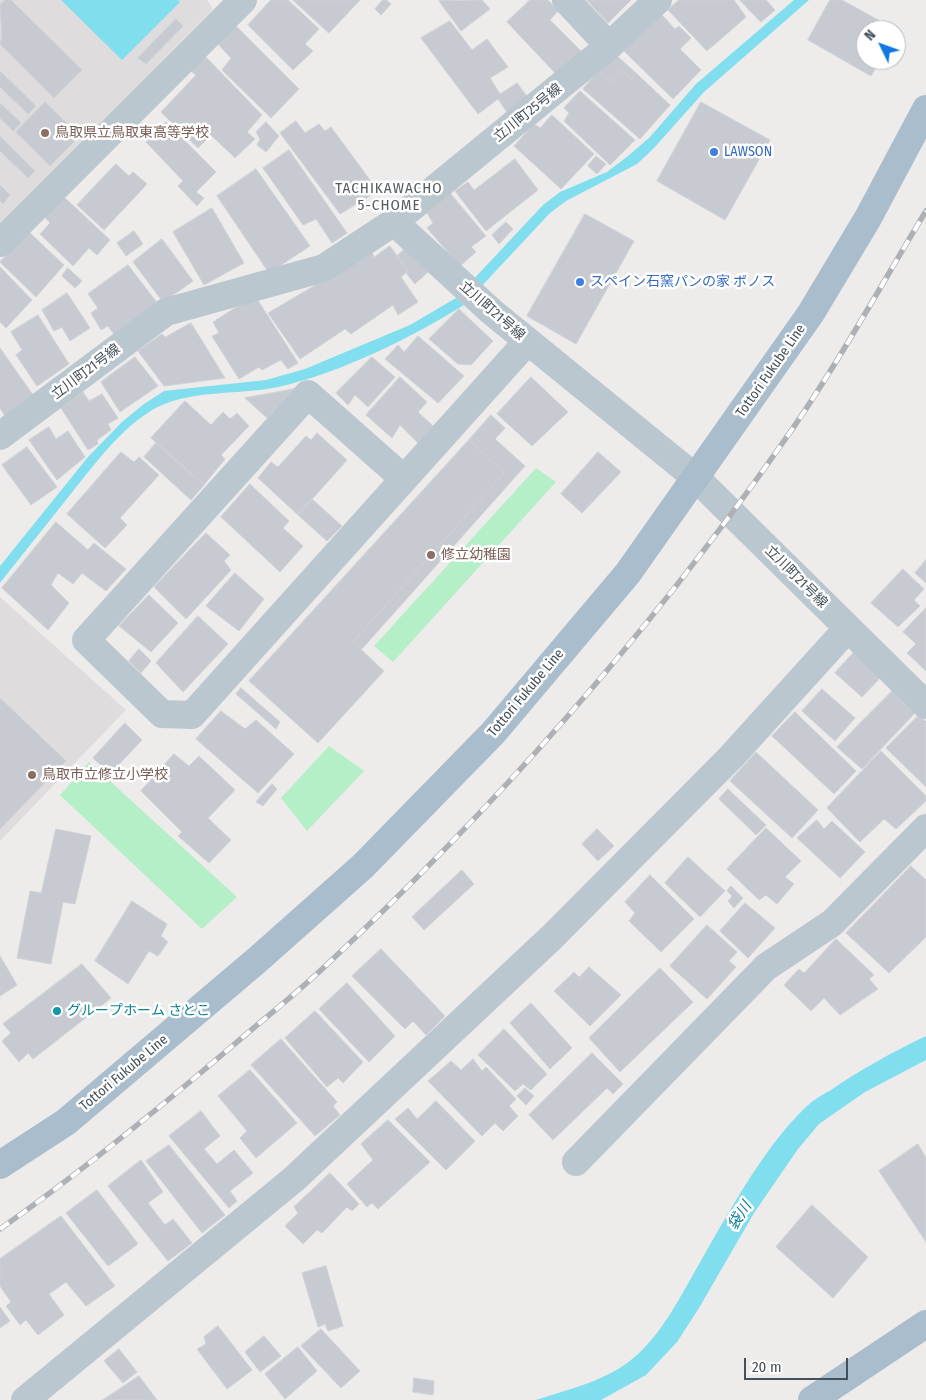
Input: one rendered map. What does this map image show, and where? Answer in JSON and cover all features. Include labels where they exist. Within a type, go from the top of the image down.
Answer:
[{"type":"main road","name":"Tottori Fukube Line","points":[[0,1165],[66,1122],[256,961],[363,866],[493,733],[628,573],[811,314],[868,218],[926,109]]},
{"type":"main road","points":[[812,1400],[926,1324]]},
{"type":"street","points":[[0,243],[243,0]]},
{"type":"street","points":[[566,0],[609,46]]},
{"type":"street","name":"立川町25号線","points":[[394,222],[609,46],[658,0]]},
{"type":"street","name":"立川町21号線","points":[[0,436],[166,312],[324,268],[394,222],[527,342],[696,478],[926,704]]},
{"type":"street","points":[[404,479],[308,394],[86,640],[162,714],[192,715],[404,479],[527,342]]},
{"type":"street","points":[[25,1400],[294,1179],[538,951],[731,757],[848,628]]},
{"type":"street","points":[[576,1162],[766,967],[832,923],[926,828]]},
{"type":"shaded area","name":"鳥取県立鳥取東高等学校","points":[[0,0],[207,0],[213,9],[0,224]]},
{"type":"shaded area","name":"鳥取市立修立小学校","points":[[0,597],[126,710],[0,841]]},
{"type":"green space","points":[[536,468],[556,482],[393,662],[374,646]]},
{"type":"green space","points":[[329,746],[364,771],[307,831],[281,798]]},
{"type":"green space","points":[[89,762],[237,897],[202,929],[60,795]]},
{"type":"water","points":[[61,0],[178,0],[180,2],[122,60]]},
{"type":"water","points":[[794,0],[809,0],[704,92],[654,148],[637,164],[566,201],[550,213],[478,290],[470,283],[543,205],[560,192],[607,172],[628,156],[650,137],[696,84]]},
{"type":"water","points":[[456,298],[464,305],[397,342],[350,364],[302,381],[278,387],[179,399],[163,404],[149,412],[108,448],[0,583],[0,566],[88,457],[122,422],[164,391],[266,380],[305,369],[410,325]]},
{"type":"water","name":"袋川","points":[[926,1036],[926,1060],[865,1092],[819,1124],[798,1149],[754,1213],[677,1342],[646,1375],[601,1400],[536,1400],[574,1388],[611,1373],[638,1354],[669,1316],[731,1208],[760,1163],[790,1123],[809,1104],[818,1098],[877,1061]]},
{"type":"building","points":[[5,0],[11,0],[82,70],[54,98],[0,44],[2,36],[0,5]]},
{"type":"building","points":[[271,0],[288,0],[319,29],[305,44],[313,51],[293,70],[248,25]]},
{"type":"building","points":[[293,0],[360,0],[329,33]]},
{"type":"building","points":[[383,0],[391,4],[381,15],[375,9]]},
{"type":"building","points":[[482,0],[490,9],[461,31],[439,1]]},
{"type":"building","points":[[530,0],[548,0],[558,11],[550,20],[581,51],[557,75],[507,22]]},
{"type":"building","points":[[587,0],[631,0],[608,23]]},
{"type":"building","points":[[679,0],[734,0],[746,17],[707,51],[668,10]]},
{"type":"building","points":[[740,0],[766,0],[775,10],[761,22]]},
{"type":"building","points":[[830,0],[842,0],[878,20],[856,20],[856,67],[808,40]]},
{"type":"building","points":[[661,14],[675,29],[679,26],[691,38],[680,49],[701,70],[673,99],[624,51]]},
{"type":"building","points":[[176,19],[183,26],[146,64],[138,58]]},
{"type":"building","points":[[450,21],[472,50],[487,39],[508,67],[490,78],[500,94],[517,83],[529,99],[508,114],[498,99],[478,114],[421,38]]},
{"type":"building","points":[[234,24],[299,89],[271,118],[222,70],[231,58],[217,43]]},
{"type":"building","points":[[202,53],[262,115],[247,132],[255,139],[235,158],[211,135],[198,148],[161,112],[196,75],[188,69]]},
{"type":"building","points":[[615,54],[637,74],[631,79],[621,70],[611,82],[599,70]]},
{"type":"building","points":[[599,70],[611,82],[621,70],[631,79],[637,74],[670,105],[640,139],[583,89]]},
{"type":"building","points":[[860,70],[874,70],[871,76]]},
{"type":"building","points":[[0,71],[36,106],[28,114],[0,87]]},
{"type":"building","points":[[580,91],[635,140],[610,165],[564,121],[569,113],[564,108]]},
{"type":"building","points":[[45,102],[80,136],[50,166],[16,132]]},
{"type":"building","points":[[701,102],[770,140],[725,220],[657,181]]},
{"type":"building","points":[[0,103],[21,123],[13,131],[0,118]]},
{"type":"building","points":[[552,115],[594,154],[561,189],[514,146],[534,124],[540,128]]},
{"type":"building","points":[[296,121],[305,133],[319,124],[325,131],[331,127],[378,191],[340,214],[280,133]]},
{"type":"building","points":[[166,122],[216,172],[196,192],[204,198],[197,206],[178,186],[183,181],[146,142]]},
{"type":"building","points":[[266,122],[279,136],[266,152],[257,145],[260,139],[256,132]]},
{"type":"building","points":[[0,136],[35,171],[28,178],[0,151]]},
{"type":"building","points":[[289,150],[347,233],[332,243],[316,219],[303,225],[263,168]]},
{"type":"building","points":[[596,156],[606,164],[597,174],[588,166]]},
{"type":"building","points":[[515,159],[538,190],[486,231],[455,191],[468,182],[474,190]]},
{"type":"building","points":[[116,164],[129,176],[133,172],[147,184],[104,230],[77,205]]},
{"type":"building","points":[[256,169],[310,246],[269,273],[217,196]]},
{"type":"building","points":[[0,185],[10,195],[3,204],[0,201]]},
{"type":"building","points":[[450,193],[486,236],[471,247],[476,252],[460,266],[427,228],[433,223],[427,213]]},
{"type":"building","points":[[63,196],[110,240],[97,255],[89,248],[73,266],[40,234],[50,223],[44,216]]},
{"type":"building","points":[[212,208],[244,263],[204,285],[173,232]]},
{"type":"building","points":[[585,214],[634,241],[576,344],[527,316]]},
{"type":"building","points":[[506,222],[513,229],[499,244],[492,235]]},
{"type":"building","points":[[134,231],[143,244],[126,256],[117,243]]},
{"type":"building","points":[[29,232],[64,265],[36,297],[0,262]]},
{"type":"building","points":[[162,239],[193,281],[163,302],[133,262]]},
{"type":"building","points":[[390,246],[408,271],[401,277],[418,302],[398,315],[393,305],[351,334],[345,329],[300,359],[268,313],[372,252],[374,257]]},
{"type":"building","points":[[406,248],[428,272],[415,284],[406,273],[408,271],[397,256]]},
{"type":"building","points":[[128,265],[158,304],[116,337],[108,326],[101,330],[91,313],[98,308],[88,294]]},
{"type":"building","points":[[0,267],[32,300],[6,328],[0,322]]},
{"type":"building","points":[[68,268],[82,281],[75,288],[62,276]]},
{"type":"building","points":[[67,293],[90,328],[70,341],[62,327],[54,331],[42,310]]},
{"type":"building","points":[[257,299],[298,363],[288,369],[281,360],[262,370],[259,367],[239,379],[212,336],[219,333],[213,322],[235,308]]},
{"type":"building","points":[[459,309],[493,341],[471,365],[458,364],[429,339]]},
{"type":"building","points":[[38,315],[69,364],[37,386],[16,355],[22,350],[11,332]]},
{"type":"building","points":[[191,323],[225,378],[164,386],[138,351],[162,334],[165,337]]},
{"type":"building","points":[[418,336],[464,376],[438,403],[385,359],[398,345],[404,352]]},
{"type":"building","points":[[0,348],[33,395],[5,416],[0,408]]},
{"type":"building","points":[[135,357],[158,386],[120,412],[101,382]]},
{"type":"building","points":[[372,357],[395,377],[368,407],[355,395],[348,405],[336,393]]},
{"type":"building","points":[[400,377],[427,402],[418,412],[433,426],[418,443],[400,425],[392,438],[366,415]]},
{"type":"building","points":[[531,377],[568,412],[532,446],[497,414]]},
{"type":"building","points":[[294,389],[267,418],[245,398]]},
{"type":"building","points":[[83,392],[89,401],[102,394],[118,418],[108,424],[111,430],[97,440],[98,444],[88,450],[61,408]]},
{"type":"building","points":[[185,401],[211,425],[223,412],[230,419],[237,413],[249,426],[221,455],[225,459],[204,485],[151,438]]},
{"type":"building","points":[[491,415],[505,428],[495,439],[525,466],[361,650],[353,642],[504,473],[469,440]]},
{"type":"building","points":[[49,427],[56,439],[68,431],[85,457],[57,480],[29,440]]},
{"type":"building","points":[[317,433],[347,460],[298,515],[258,478],[271,462],[278,467],[306,436],[311,440]]},
{"type":"building","points":[[469,440],[504,473],[353,642],[384,671],[318,743],[249,681]]},
{"type":"building","points":[[156,443],[204,485],[191,500],[144,457]]},
{"type":"building","points":[[27,447],[57,487],[31,505],[2,465]]},
{"type":"building","points":[[121,452],[134,462],[139,457],[159,475],[120,518],[127,525],[105,548],[67,514]]},
{"type":"building","points":[[598,452],[621,472],[582,513],[561,494]]},
{"type":"building","points":[[250,484],[289,521],[283,528],[303,546],[280,572],[221,517]]},
{"type":"building","points":[[312,499],[342,526],[327,541],[298,515]]},
{"type":"building","points":[[56,522],[88,550],[94,543],[126,569],[106,591],[82,573],[73,584],[58,573],[51,585],[69,603],[48,630],[2,588]]},
{"type":"building","points":[[206,533],[230,555],[224,561],[231,570],[186,619],[154,587]]},
{"type":"building","points":[[926,560],[926,583],[915,573]]},
{"type":"building","points":[[903,569],[924,589],[914,600],[920,606],[898,627],[871,603]]},
{"type":"building","points":[[235,573],[264,599],[239,631],[206,606]]},
{"type":"building","points":[[149,595],[178,623],[151,652],[119,626]]},
{"type":"building","points":[[926,608],[926,671],[907,653],[916,644],[903,632]]},
{"type":"building","points":[[198,616],[228,644],[183,692],[156,663]]},
{"type":"building","points":[[139,649],[151,661],[141,673],[129,661]]},
{"type":"building","points":[[854,652],[881,677],[862,697],[835,673]]},
{"type":"building","points":[[241,688],[280,722],[276,729],[236,694]]},
{"type":"building","points":[[822,689],[855,718],[835,741],[802,711]]},
{"type":"building","points":[[892,691],[915,713],[862,769],[837,747]]},
{"type":"building","points":[[0,698],[66,761],[0,829]]},
{"type":"building","points":[[221,711],[245,729],[256,720],[294,754],[258,793],[196,739]]},
{"type":"building","points":[[795,712],[856,771],[834,794],[772,736]]},
{"type":"building","points":[[919,715],[926,722],[926,787],[886,748]]},
{"type":"building","points":[[125,723],[142,740],[110,774],[93,758]]},
{"type":"building","points":[[881,751],[926,796],[926,801],[896,829],[884,819],[860,842],[827,808]]},
{"type":"building","points":[[756,752],[818,810],[792,838],[730,781]]},
{"type":"building","points":[[174,754],[189,766],[199,756],[235,790],[208,818],[231,840],[209,863],[178,836],[182,832],[141,791]]},
{"type":"building","points":[[272,784],[277,789],[263,806],[256,802]]},
{"type":"building","points":[[728,789],[766,825],[756,835],[719,799]]},
{"type":"building","points":[[817,820],[824,829],[832,821],[865,852],[840,878],[797,838]]},
{"type":"building","points":[[766,828],[801,861],[785,877],[794,884],[777,904],[766,895],[759,900],[727,869]]},
{"type":"building","points":[[56,829],[91,836],[75,904],[63,902],[51,964],[17,958],[30,891],[41,893]]},
{"type":"building","points":[[597,829],[614,846],[598,861],[582,844]]},
{"type":"building","points":[[688,857],[725,891],[700,917],[665,883]]},
{"type":"building","points":[[911,866],[926,880],[926,937],[889,973],[846,933]]},
{"type":"building","points":[[462,870],[474,884],[424,930],[412,917]]},
{"type":"building","points":[[650,875],[694,919],[661,952],[629,921],[635,913],[625,902]]},
{"type":"building","points":[[731,886],[743,898],[734,908],[728,901],[732,896],[727,891]]},
{"type":"building","points":[[132,901],[167,924],[161,936],[168,942],[158,956],[149,951],[128,984],[95,961]]},
{"type":"building","points":[[745,903],[775,928],[748,958],[720,931]]},
{"type":"building","points":[[707,925],[737,952],[729,961],[736,967],[707,999],[670,966]]},
{"type":"building","points":[[836,939],[874,975],[869,979],[878,989],[840,1015],[824,998],[811,1011],[784,985],[799,969],[804,973]]},
{"type":"building","points":[[381,949],[445,1016],[426,1035],[413,1021],[405,1029],[352,976]]},
{"type":"building","points":[[0,956],[17,985],[0,996]]},
{"type":"building","name":"グループホーム さとこ","points":[[82,964],[111,998],[33,1059],[28,1053],[19,1062],[2,1041],[11,1033],[3,1024]]},
{"type":"building","points":[[589,967],[621,995],[590,1026],[554,991],[574,972],[579,977]]},
{"type":"building","points":[[660,968],[693,1002],[620,1072],[589,1038]]},
{"type":"building","points":[[347,983],[395,1036],[369,1062],[319,1009]]},
{"type":"building","points":[[531,1003],[572,1048],[550,1069],[510,1023]]},
{"type":"building","points":[[315,1011],[363,1062],[343,1083],[338,1078],[327,1087],[285,1038]]},
{"type":"building","points":[[504,1029],[547,1074],[531,1090],[523,1084],[515,1091],[478,1055]]},
{"type":"building","points":[[281,1039],[337,1102],[333,1106],[340,1115],[315,1136],[251,1065]]},
{"type":"building","points":[[592,1053],[623,1084],[613,1094],[607,1088],[553,1140],[529,1115]]},
{"type":"building","points":[[473,1059],[482,1071],[486,1067],[516,1099],[509,1106],[518,1116],[503,1131],[495,1123],[482,1136],[428,1081],[451,1061],[461,1070]]},
{"type":"building","points":[[250,1070],[297,1123],[256,1158],[240,1138],[247,1131],[218,1096]]},
{"type":"building","points":[[525,1088],[534,1096],[526,1105],[517,1096]]},
{"type":"building","points":[[436,1101],[475,1141],[446,1170],[395,1119],[408,1108],[417,1119]]},
{"type":"building","points":[[201,1111],[220,1136],[204,1149],[217,1164],[234,1150],[253,1173],[230,1191],[237,1201],[229,1208],[169,1136]]},
{"type":"building","points":[[388,1120],[430,1162],[378,1209],[372,1203],[367,1207],[347,1184],[373,1160],[361,1144]]},
{"type":"building","points":[[918,1144],[926,1158],[926,1242],[879,1171]]},
{"type":"building","points":[[169,1145],[225,1215],[202,1233],[146,1161]]},
{"type":"building","points":[[141,1160],[163,1192],[148,1203],[165,1225],[173,1219],[192,1243],[168,1261],[108,1186]]},
{"type":"building","points":[[330,1173],[359,1204],[352,1211],[347,1207],[322,1233],[317,1230],[303,1244],[285,1226],[298,1213],[294,1207]]},
{"type":"building","points":[[97,1190],[138,1244],[108,1266],[66,1213]]},
{"type":"building","points":[[812,1205],[868,1257],[833,1298],[776,1247]]},
{"type":"building","points":[[61,1216],[115,1286],[86,1306],[66,1282],[49,1294],[64,1315],[38,1335],[26,1320],[20,1325],[6,1306],[11,1302],[0,1286],[0,1259]]},
{"type":"building","points":[[326,1266],[343,1326],[328,1331],[325,1324],[318,1327],[302,1273]]},
{"type":"building","points":[[0,1307],[10,1321],[0,1328]]},
{"type":"building","points":[[218,1326],[252,1370],[227,1389],[197,1349],[206,1344],[204,1337]]},
{"type":"building","points":[[321,1329],[360,1371],[341,1388],[301,1346]]},
{"type":"building","points":[[264,1336],[281,1356],[260,1372],[245,1352]]},
{"type":"building","points":[[298,1347],[317,1371],[285,1399],[265,1374]]},
{"type":"building","points":[[119,1349],[137,1372],[123,1383],[104,1361]]},
{"type":"building","points":[[139,1376],[157,1400],[103,1400]]},
{"type":"building","points":[[414,1378],[434,1381],[433,1395],[413,1392]]},
{"type":"railway","points":[[0,1229],[117,1141],[298,991],[383,911],[505,786],[620,655],[728,519],[799,420],[855,331],[926,211]]},
{"type":"place","name":"鳥取県立鳥取東高等学校","points":[[45,133]]},
{"type":"place","name":"LAWSON","points":[[714,152]]},
{"type":"place","name":"スペイン石窯パンの家 ボノス","points":[[580,282]]},
{"type":"place","name":"修立幼稚園","points":[[431,555]]},
{"type":"place","name":"鳥取市立修立小学校","points":[[32,775]]},
{"type":"place","name":"グループホーム さとこ","points":[[57,1011]]},
{"type":"district","name":"TACHIKAWACHO 5-CHOME","points":[[389,198]]}]
